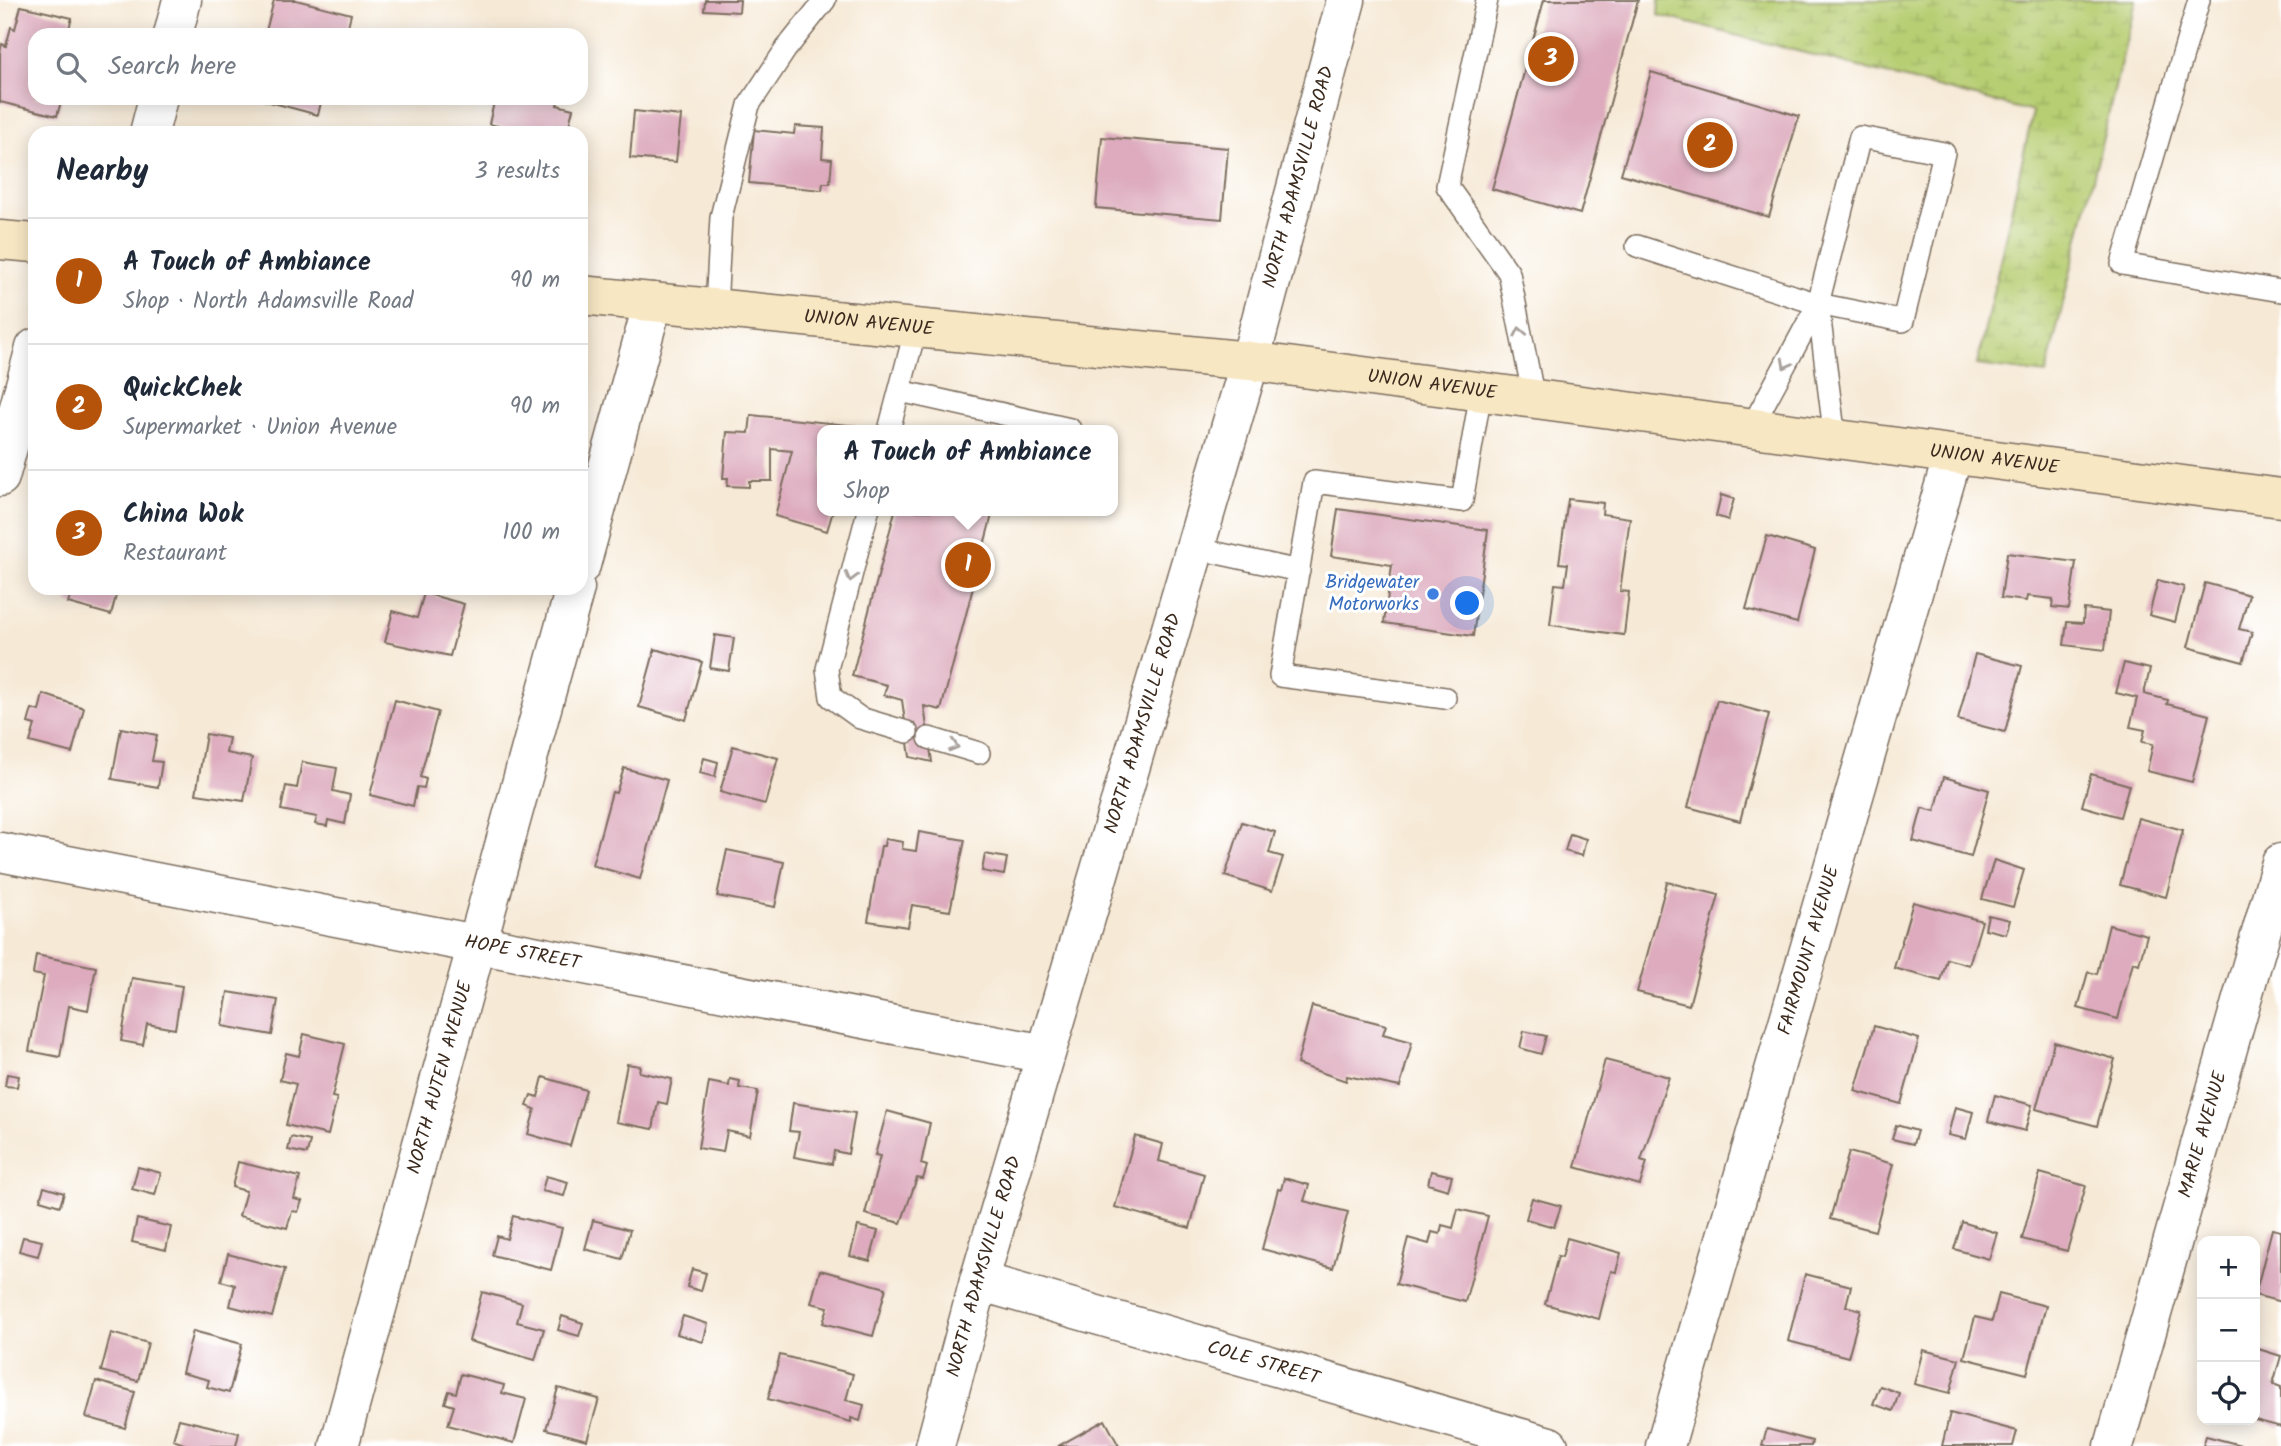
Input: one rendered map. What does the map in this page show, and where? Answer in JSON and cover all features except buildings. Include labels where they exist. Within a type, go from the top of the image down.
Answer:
[{"type":"street","points":[[175,28],[182,0]]},
{"type":"street","name":"NORTH ADAMSVILLE ROAD","points":[[935,1446],[979,1281],[1250,361],[1346,0]]},
{"type":"street","points":[[151,126],[156,105]]},
{"type":"street","points":[[0,240],[28,242]]},
{"type":"street","name":"UNION AVENUE","points":[[588,296],[1250,361],[2281,498]]},
{"type":"street","points":[[588,539],[653,302]]},
{"type":"street","points":[[0,477],[28,374]]},
{"type":"street","name":"FAIRMOUNT AVENUE","points":[[1665,1446],[1953,454]]},
{"type":"street","name":"NORTH AUTEN AVENUE","points":[[339,1446],[573,595]]},
{"type":"street","name":"HOPE STREET","points":[[0,852],[1045,1054]]},
{"type":"street","name":"MARIE AVENUE","points":[[2114,1446],[2281,864]]},
{"type":"street","name":"COLE STREET","points":[[979,1281],[1549,1446]]},
{"type":"lane","points":[[716,308],[721,217],[749,105],[786,49],[825,0]]},
{"type":"lane","points":[[1487,0],[1447,186],[1509,273],[1534,399]]},
{"type":"lane","points":[[2199,0],[2122,264],[2281,291]]},
{"type":"lane","points":[[1637,246],[1818,304],[1903,321],[1944,153],[1860,137],[1818,304],[1751,428]]},
{"type":"lane","points":[[1818,304],[1835,439]]},
{"type":"lane","points":[[890,425],[916,328]]},
{"type":"lane","points":[[900,391],[1052,425]]},
{"type":"lane","points":[[1445,698],[1280,676],[1314,482],[1462,501],[1481,392]]},
{"type":"lane","points":[[867,516],[827,669],[831,697],[860,718],[907,732]]},
{"type":"lane","points":[[1194,548],[1299,571]]},
{"type":"lane","points":[[929,738],[979,754]]},
{"type":"green space","points":[[1659,0],[2136,0],[2046,374],[1977,365],[2033,112],[1658,15]]},
{"type":"place","name":"China Wok","points":[[1551,59]]},
{"type":"place","name":"QuickChek","points":[[1710,145]]},
{"type":"place","name":"A Touch of Ambiance","points":[[968,565]]},
{"type":"place","name":"Bridgewater Motorworks","points":[[1433,594]]}]
